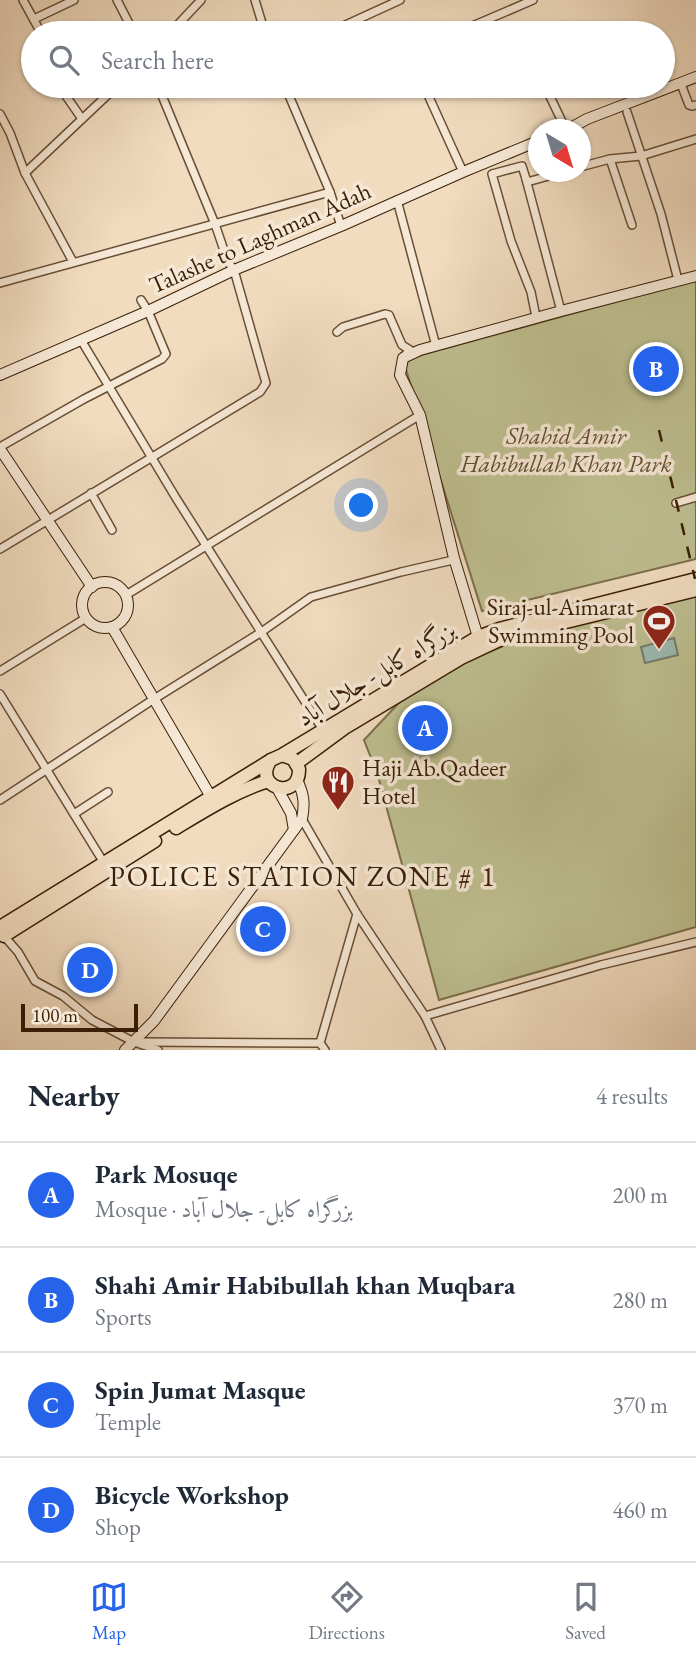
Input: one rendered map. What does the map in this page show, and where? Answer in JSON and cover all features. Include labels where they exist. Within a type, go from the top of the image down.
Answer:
[{"type":"highway","name":"بزرگراه کابل- جلال آباد","points":[[4,927],[103,863],[478,637],[499,629],[696,579]]},
{"type":"highway","name":"بزرگراه کابل- جلال آباد","points":[[296,763],[346,727],[461,658],[495,642],[513,635],[696,590]]},
{"type":"highway","points":[[4,927],[230,797],[255,785],[289,787],[297,780],[299,769],[293,759],[276,758],[266,770],[273,784]]},
{"type":"main road","points":[[675,85],[696,77]]},
{"type":"main road","points":[[587,119],[642,98]]},
{"type":"main road","name":"Talashe to Laghman Adah","points":[[0,375],[148,311],[234,270],[528,145]]},
{"type":"main road","points":[[478,637],[454,558],[420,415],[400,376],[403,358],[420,350],[536,317],[696,276]]},
{"type":"main road","points":[[0,448],[92,587]]},
{"type":"main road","points":[[107,582],[115,584],[126,595],[127,612],[123,620],[112,627],[98,627],[86,618],[83,601],[92,587],[107,582]]},
{"type":"main road","points":[[112,627],[211,797]]},
{"type":"main road","points":[[125,1050],[154,1021],[302,819],[305,804],[297,780]]},
{"type":"main road","points":[[273,784],[291,813],[294,830]]},
{"type":"street","points":[[23,0],[34,19],[74,0]]},
{"type":"street","points":[[117,0],[128,21]]},
{"type":"street","points":[[181,21],[201,0]]},
{"type":"street","points":[[255,0],[261,21]]},
{"type":"street","points":[[354,21],[400,0]]},
{"type":"street","points":[[484,21],[533,0]]},
{"type":"street","points":[[681,83],[689,105],[696,105]]},
{"type":"street","points":[[67,98],[82,119]]},
{"type":"street","points":[[25,173],[104,98]]},
{"type":"street","points":[[0,549],[260,391],[266,383],[234,270],[228,262],[163,98]]},
{"type":"street","points":[[290,98],[330,192],[341,226]]},
{"type":"street","points":[[429,98],[463,172]]},
{"type":"street","points":[[551,98],[561,119]]},
{"type":"street","points":[[627,111],[661,214],[678,280]]},
{"type":"street","points":[[0,114],[25,173],[73,262]]},
{"type":"street","points":[[0,136],[9,133]]},
{"type":"street","points":[[591,164],[641,156],[696,139]]},
{"type":"street","points":[[524,147],[519,156],[561,311]]},
{"type":"street","points":[[610,159],[632,225]]},
{"type":"street","points":[[527,182],[522,166],[492,174],[511,241],[531,292],[536,317]]},
{"type":"street","points":[[0,283],[330,192]]},
{"type":"street","points":[[397,200],[436,346]]},
{"type":"street","points":[[0,448],[162,359],[166,354],[141,300]]},
{"type":"street","points":[[337,332],[343,327],[385,314],[390,315],[402,345],[410,350],[403,358]]},
{"type":"street","points":[[80,340],[260,633],[323,730]]},
{"type":"street","points":[[126,595],[420,415]]},
{"type":"street","points":[[91,493],[111,530]]},
{"type":"street","points":[[676,503],[696,498]]},
{"type":"street","points":[[0,800],[260,633],[311,597],[454,558]]},
{"type":"street","points":[[0,671],[86,618]]},
{"type":"street","points":[[0,694],[103,863]]},
{"type":"street","points":[[74,814],[108,792]]},
{"type":"street","points":[[302,819],[356,914],[425,1016],[441,1050]]},
{"type":"street","points":[[134,1042],[322,1046],[356,914]]},
{"type":"street","points":[[4,927],[15,937],[18,953],[34,981],[63,996],[92,1020],[134,1042],[158,1050]]},
{"type":"street","points":[[425,1016],[601,965],[696,942]]},
{"type":"green space","name":"Shahid Amir Habibullah Khan Park","points":[[696,280],[696,559],[482,611],[403,360]]},
{"type":"green space","points":[[696,595],[696,927],[439,1000],[378,776],[364,740],[409,692],[453,668],[521,638]]},
{"type":"water","name":"Siraj-ul-Aimarat Swimming Pool","points":[[674,638],[678,655],[645,663],[641,647]]},
{"type":"railway","points":[[659,430],[695,579]]},
{"type":"place","name":"Shahi Amir Habibullah khan Muqbara","points":[[656,369]]},
{"type":"place","name":"Siraj-ul-Aimarat Swimming Pool","points":[[659,651]]},
{"type":"place","name":"Park Mosuqe","points":[[425,728]]},
{"type":"place","name":"Haji Ab.Qadeer Hotel","points":[[338,812]]},
{"type":"place","name":"Spin Jumat Masque","points":[[263,929]]},
{"type":"place","name":"Bicycle Workshop","points":[[90,970]]},
{"type":"district","name":"POLICE STATION ZONE # 1","points":[[303,876]]}]
